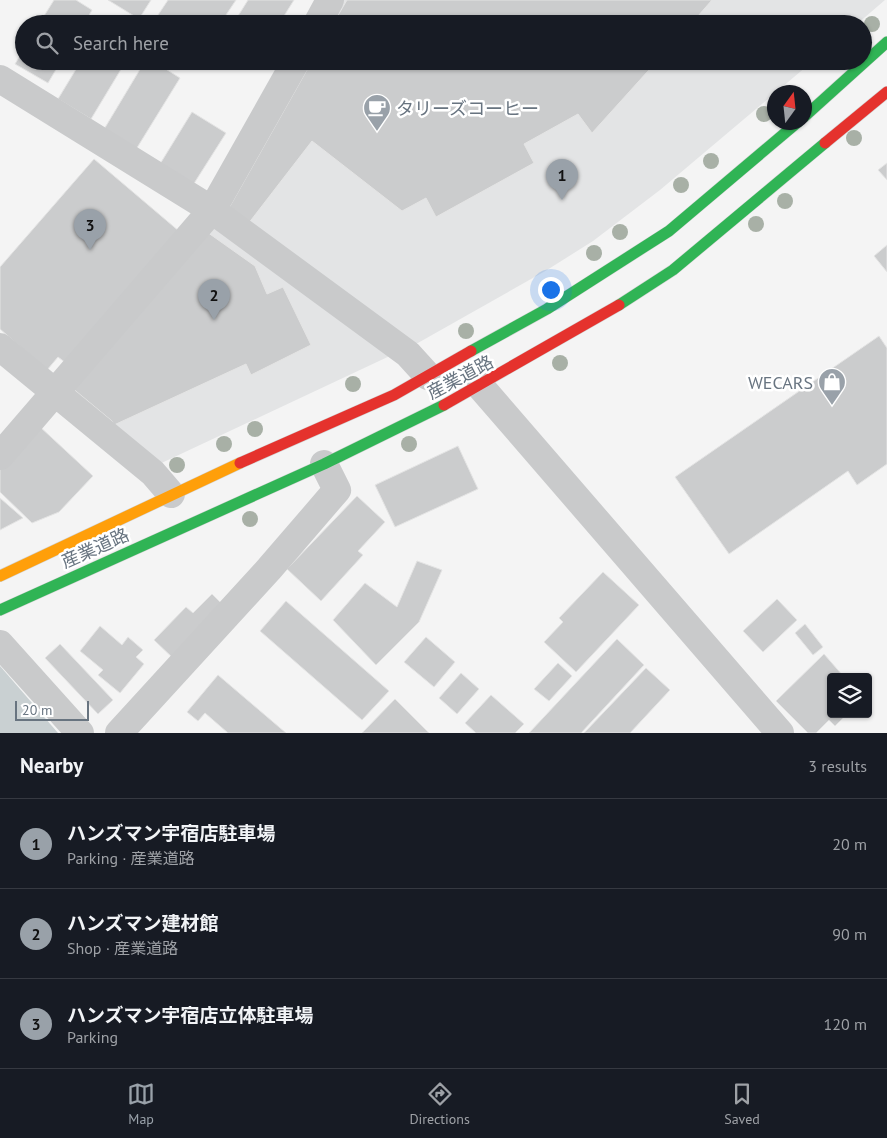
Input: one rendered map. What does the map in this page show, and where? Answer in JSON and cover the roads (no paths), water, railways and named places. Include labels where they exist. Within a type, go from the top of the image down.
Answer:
[{"type":"main road","points":[[872,56],[887,42]]},
{"type":"main road","points":[[812,110],[856,70]]},
{"type":"main road","name":"産業道路","points":[[0,610],[324,464],[436,410],[610,312],[672,270],[887,92]]},
{"type":"main road","name":"産業道路","points":[[0,576],[171,494],[394,395],[547,309],[669,231],[789,130]]},
{"type":"street","points":[[0,456],[212,210],[291,70]]},
{"type":"street","points":[[0,79],[212,210],[408,354],[428,376]]},
{"type":"street","points":[[0,347],[153,473],[171,494]]},
{"type":"street","points":[[480,386],[780,733]]},
{"type":"street","points":[[119,733],[269,569],[337,490],[324,464]]},
{"type":"street","points":[[0,644],[80,733]]},
{"type":"place","name":"タリーズコーヒー","points":[[377,132]]},
{"type":"place","name":"ハンズマン宇宿店駐車場","points":[[562,200]]},
{"type":"place","name":"ハンズマン宇宿店立体駐車場","points":[[90,250]]},
{"type":"place","name":"ハンズマン建材館","points":[[214,320]]},
{"type":"place","name":"WECARS","points":[[832,406]]}]
